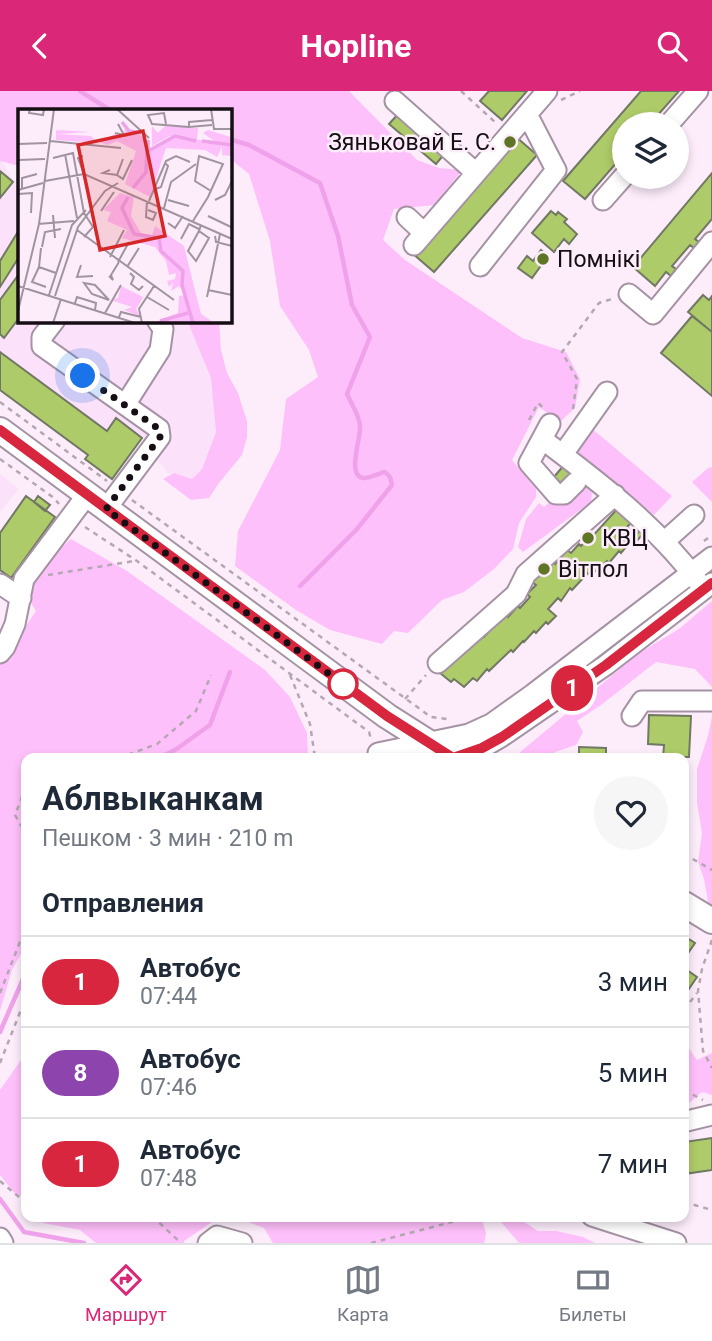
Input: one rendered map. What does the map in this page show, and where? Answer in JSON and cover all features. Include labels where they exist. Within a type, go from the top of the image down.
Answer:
[{"type":"main road","points":[[0,430],[104,498],[387,716],[445,753]]},
{"type":"main road","points":[[689,907],[712,922]]},
{"type":"street","points":[[407,217],[419,239],[547,91]]},
{"type":"street","points":[[680,112],[698,91]]},
{"type":"street","points":[[396,100],[476,173]]},
{"type":"street","points":[[480,266],[556,170],[527,114]]},
{"type":"street","points":[[604,199],[613,189]]},
{"type":"street","points":[[629,294],[653,314],[712,243]]},
{"type":"street","points":[[0,653],[15,624],[22,588],[69,517],[104,498],[160,437],[159,429],[42,346],[42,337],[53,322]]},
{"type":"street","points":[[125,405],[160,350],[163,329],[158,322]]},
{"type":"street","points":[[563,454],[607,393]]},
{"type":"street","points":[[468,753],[502,737],[606,665],[708,586],[691,573],[665,541],[615,495],[563,454],[546,424]]},
{"type":"street","points":[[546,424],[529,463],[556,494],[564,494],[576,482]]},
{"type":"street","points":[[435,666],[516,594],[526,574],[615,495]]},
{"type":"street","points":[[665,541],[694,515]]},
{"type":"street","points":[[382,753],[469,734],[491,724],[712,557]]},
{"type":"street","points":[[0,584],[22,588]]},
{"type":"street","points":[[632,716],[642,701],[712,701]]},
{"type":"street","points":[[376,753],[407,729]]},
{"type":"street","points":[[689,1121],[712,1115]]},
{"type":"street","points":[[611,1222],[676,1243]]},
{"type":"street","points":[[208,1243],[217,1236],[242,1243]]},
{"type":"street","points":[[0,1238],[3,1243]]},
{"type":"path","points":[[461,91],[509,135]]},
{"type":"path","points":[[572,414],[577,379],[562,352],[599,303],[629,294]]},
{"type":"path","points":[[0,402],[104,498],[431,717],[456,719]]},
{"type":"path","points":[[529,420],[538,403],[546,424]]},
{"type":"path","points":[[0,459],[54,498],[69,517],[137,561],[369,732]]},
{"type":"path","points":[[22,588],[137,561]]},
{"type":"path","points":[[405,699],[435,666]]},
{"type":"path","points":[[133,753],[158,744],[196,711],[211,675]]},
{"type":"path","points":[[290,675],[310,724],[314,753]]},
{"type":"path","points":[[21,800],[15,815],[21,825]]},
{"type":"path","points":[[689,857],[712,870]]},
{"type":"path","points":[[0,993],[21,939]]},
{"type":"path","points":[[712,940],[698,991],[704,1051],[712,1068]]},
{"type":"path","points":[[689,1003],[698,991]]},
{"type":"path","points":[[0,1063],[21,1010]]},
{"type":"path","points":[[689,1093],[712,1105]]},
{"type":"path","points":[[0,1181],[21,1199]]},
{"type":"path","points":[[689,1203],[712,1210]]},
{"type":"path","points":[[158,1222],[181,1243]]},
{"type":"path","points":[[372,1243],[452,1222]]},
{"type":"shaded area","points":[[0,91],[349,91],[417,160],[439,168],[462,170],[435,205],[394,209],[383,240],[405,260],[522,338],[566,352],[580,379],[575,408],[560,422],[539,407],[512,460],[536,489],[536,497],[519,523],[513,549],[494,569],[464,592],[442,600],[408,633],[394,631],[382,644],[330,630],[296,610],[235,566],[238,531],[280,450],[286,399],[318,377],[309,350],[280,306],[270,241],[249,174],[231,160],[231,109],[18,109],[18,166],[0,161]]},
{"type":"shaded area","points":[[0,158],[13,181],[18,179],[18,322],[188,322],[212,378],[216,432],[202,469],[192,479],[174,473],[168,474],[142,438],[112,479],[85,459],[87,455],[0,390]]},
{"type":"shaded area","points":[[188,322],[219,322],[221,350],[227,373],[238,393],[247,421],[247,437],[242,455],[209,498],[191,500],[163,479],[174,473],[192,479],[202,469],[216,432],[211,378]]},
{"type":"shaded area","points":[[590,427],[672,496],[654,515],[573,448]]},
{"type":"shaded area","points":[[712,467],[712,502],[692,482]]},
{"type":"shaded area","points":[[0,474],[19,489],[0,512]]},
{"type":"shaded area","points":[[585,486],[592,493],[591,502],[523,552],[518,547],[526,519],[539,503],[544,507],[552,500]]},
{"type":"shaded area","points":[[71,539],[127,571],[265,670],[290,697],[307,733],[308,753],[21,753],[21,954],[12,970],[0,1011],[0,664],[36,611],[23,590]]},
{"type":"shaded area","points":[[712,601],[712,687],[695,669],[656,662],[577,721],[583,732],[576,745],[555,753],[519,753],[639,653],[679,629]]},
{"type":"shaded area","points":[[712,716],[712,909],[709,907],[698,862],[702,833],[697,803],[697,769]]},
{"type":"shaded area","points":[[689,1048],[697,1060],[712,1053],[712,1095],[702,1092],[689,1103]]},
{"type":"shaded area","points":[[21,1060],[21,1196],[16,1195],[0,1175],[0,1090]]},
{"type":"shaded area","points":[[212,1222],[184,1243],[96,1243],[80,1230],[43,1223]]},
{"type":"shaded area","points":[[248,1222],[483,1222],[486,1233],[484,1243],[273,1243],[264,1228]]},
{"type":"shaded area","points":[[501,1222],[524,1222],[538,1231],[556,1231],[583,1237],[595,1243],[519,1243]]},
{"type":"building","points":[[489,91],[527,91],[502,120],[480,101]]},
{"type":"building","points":[[641,91],[679,91],[661,112],[623,112]]},
{"type":"building","points":[[400,112],[446,152],[436,164],[389,124]]},
{"type":"building","points":[[612,124],[612,168],[585,199],[563,181]]},
{"type":"building","points":[[515,136],[537,155],[434,272],[412,253]]},
{"type":"building","points":[[0,171],[13,182],[0,198]]},
{"type":"building","points":[[712,173],[712,219],[695,239],[699,242],[694,248],[690,245],[672,266],[676,269],[671,276],[666,272],[655,286],[633,267]]},
{"type":"building","points":[[551,211],[556,215],[558,212],[567,219],[564,222],[577,234],[569,244],[564,239],[554,252],[532,233]]},
{"type":"building","points":[[18,232],[18,259],[0,287],[0,261]]},
{"type":"building","points":[[541,250],[548,256],[532,278],[518,268],[527,256],[533,261]]},
{"type":"building","points":[[18,275],[18,319],[4,338],[0,334],[0,300]]},
{"type":"building","points":[[703,295],[709,300],[712,296],[712,332],[688,312]]},
{"type":"building","points":[[692,316],[712,332],[712,396],[661,353]]},
{"type":"building","points":[[0,352],[107,431],[116,418],[142,438],[112,479],[85,459],[88,455],[0,390]]},
{"type":"building","points":[[564,465],[577,476],[566,488],[554,477]]},
{"type":"building","points":[[26,496],[55,517],[11,578],[0,570],[0,533]]},
{"type":"building","points":[[38,496],[50,505],[45,511],[34,502]]},
{"type":"building","points":[[619,507],[623,511],[621,514],[631,523],[627,527],[636,535],[639,531],[643,534],[634,544],[631,541],[621,553],[619,551],[597,572],[594,570],[590,575],[588,573],[572,590],[570,588],[561,601],[558,598],[548,609],[556,616],[548,624],[546,622],[536,633],[534,631],[513,652],[511,650],[489,671],[487,669],[477,681],[473,678],[464,687],[454,679],[451,682],[440,673],[480,633],[484,637],[505,613],[508,617],[518,606],[520,608],[530,597],[527,594],[536,585],[532,582],[551,560],[555,564],[567,550],[571,553],[579,544],[581,546]]},
{"type":"building","points":[[649,715],[691,716],[689,757],[689,753],[663,753],[664,745],[648,744]]},
{"type":"building","points":[[579,747],[606,748],[606,753],[579,753]]},
{"type":"building","points":[[689,939],[695,943],[689,952]]},
{"type":"building","points":[[689,971],[697,977],[689,989]]},
{"type":"building","points":[[712,1138],[712,1170],[689,1173],[689,1141]]},
{"type":"waterway","points":[[80,91],[108,109]]},
{"type":"waterway","points":[[231,140],[249,145],[320,183],[338,236],[352,305],[370,337],[347,394],[360,425],[356,470],[363,478],[385,472],[392,485],[357,529],[300,586]]},
{"type":"waterway","points":[[169,753],[210,725],[230,672]]},
{"type":"waterway","points":[[0,1032],[21,984]]},
{"type":"waterway","points":[[0,1199],[24,1232],[84,1243]]},
{"type":"bus line","name":"1","points":[[0,430],[387,716],[445,753]]},
{"type":"bus line","name":"1","points":[[468,753],[502,737],[606,665],[712,583]]},
{"type":"place","name":"Зяньковай Е. С.","points":[[510,142]]},
{"type":"place","name":"Помнікі","points":[[543,259]]},
{"type":"place","name":"КВЦ","points":[[588,538]]},
{"type":"place","name":"Вітпол","points":[[544,569]]},
{"type":"route","points":[[83,376],[159,429],[160,437],[106,509],[343,684]]}]
